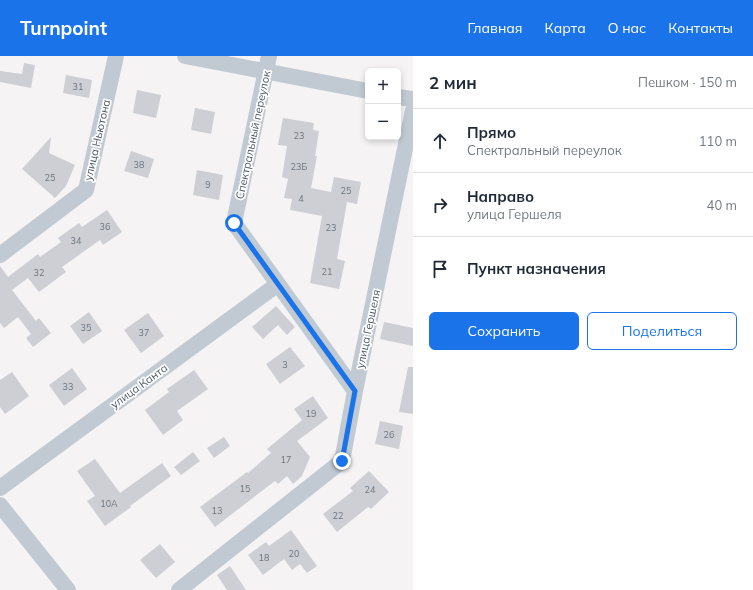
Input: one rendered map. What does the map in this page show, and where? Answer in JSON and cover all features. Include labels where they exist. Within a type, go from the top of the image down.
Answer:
[{"type":"street","name":"улица Ньютона","points":[[0,255],[86,190],[116,56]]},
{"type":"street","points":[[185,56],[268,64],[365,90]]},
{"type":"street","name":"Спектральный переулок","points":[[268,64],[234,223],[355,391]]},
{"type":"street","points":[[401,97],[413,99]]},
{"type":"street","name":"улица Гершеля","points":[[179,590],[342,461],[413,110]]},
{"type":"street","name":"улица Канта","points":[[0,488],[278,284]]},
{"type":"street","points":[[0,505],[68,590]]},
{"type":"building","points":[[24,63],[35,65],[31,88],[0,82],[0,71],[22,74]]},
{"type":"building","points":[[66,75],[92,80],[89,98],[63,93]]},
{"type":"building","points":[[137,90],[161,95],[156,118],[133,113]]},
{"type":"building","points":[[195,108],[215,112],[211,134],[191,130]]},
{"type":"building","points":[[283,118],[314,123],[313,130],[319,131],[315,156],[317,156],[311,188],[331,192],[334,177],[361,182],[357,204],[347,202],[337,259],[345,261],[339,289],[310,283],[322,216],[290,210],[292,199],[284,198],[288,179],[282,177],[287,146],[278,145]]},
{"type":"building","points":[[51,137],[49,153],[75,165],[66,186],[55,198],[22,169]]},
{"type":"building","points":[[131,151],[154,159],[148,178],[124,171]]},
{"type":"building","points":[[197,170],[223,175],[219,200],[193,195]]},
{"type":"building","points":[[107,210],[122,232],[103,245],[100,240],[62,267],[66,272],[39,292],[28,278],[12,290],[36,321],[39,318],[51,333],[33,347],[26,338],[31,334],[18,317],[4,328],[0,323],[0,266],[8,277],[38,254],[40,257],[61,242],[58,238],[79,223],[82,227]]},
{"type":"building","points":[[276,306],[295,327],[287,335],[278,325],[263,339],[252,327]]},
{"type":"building","points":[[89,312],[102,331],[83,344],[70,326]]},
{"type":"building","points":[[148,313],[164,336],[141,353],[124,330]]},
{"type":"building","points":[[384,322],[413,328],[413,346],[380,339]]},
{"type":"building","points":[[290,347],[305,366],[280,384],[266,364]]},
{"type":"building","points":[[408,367],[413,367],[413,414],[399,412]]},
{"type":"building","points":[[72,368],[87,389],[64,406],[49,385]]},
{"type":"building","points":[[194,370],[208,389],[177,411],[183,420],[163,435],[145,410],[169,392],[167,389]]},
{"type":"building","points":[[12,372],[29,396],[5,414],[0,407],[0,380]]},
{"type":"building","points":[[313,396],[328,418],[297,441],[310,457],[302,476],[293,484],[287,476],[278,484],[275,481],[215,527],[200,507],[247,472],[248,473],[271,453],[267,449],[302,420],[294,409]]},
{"type":"building","points":[[380,421],[403,426],[399,449],[375,444]]},
{"type":"building","points":[[224,437],[230,446],[214,458],[207,448]]},
{"type":"building","points":[[193,452],[200,461],[181,475],[174,467]]},
{"type":"building","points":[[95,459],[120,493],[162,463],[171,476],[105,526],[87,501],[95,496],[77,471]]},
{"type":"building","points":[[369,471],[389,492],[371,509],[368,507],[337,532],[323,514],[353,491],[350,488]]},
{"type":"building","points":[[291,530],[317,566],[307,573],[300,564],[292,570],[284,559],[263,575],[248,555],[266,542],[269,546]]},
{"type":"building","points":[[160,544],[175,562],[156,578],[140,560]]},
{"type":"building","points":[[230,566],[246,590],[227,590],[217,575]]},
{"type":"route","points":[[234,223],[355,391],[342,461]]}]
